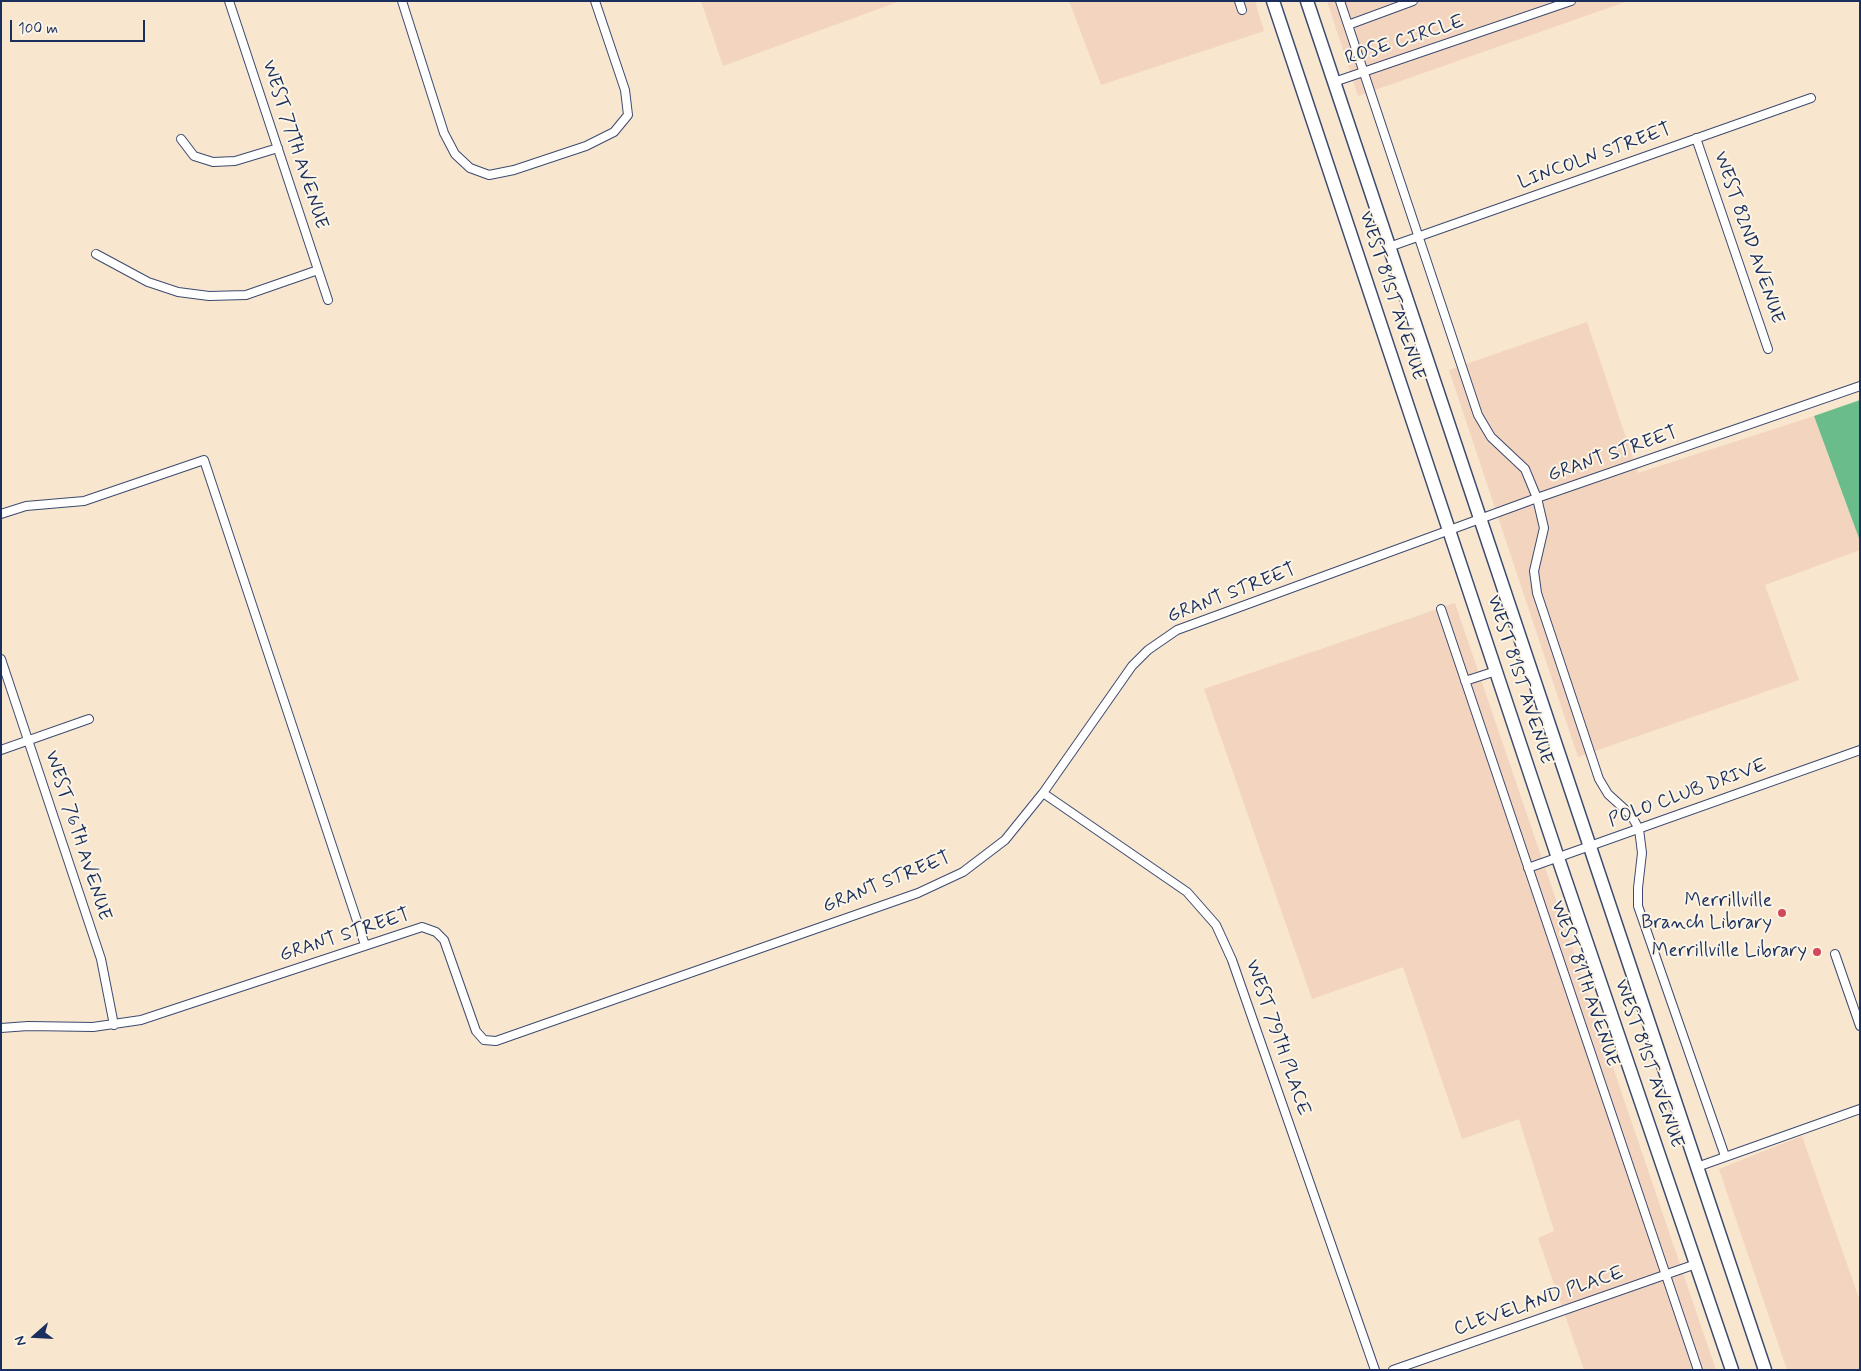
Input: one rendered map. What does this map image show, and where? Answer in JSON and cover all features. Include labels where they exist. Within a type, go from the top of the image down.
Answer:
[{"type":"main road","name":"WEST 81ST AVENUE","points":[[1273,1],[1558,858],[1732,1370]]},
{"type":"main road","name":"WEST 81ST AVENUE","points":[[1307,1],[1765,1370]]},
{"type":"street","name":"WEST 77TH AVENUE","points":[[229,1],[328,300]]},
{"type":"street","points":[[402,1],[444,133],[455,154],[470,168],[489,175],[532,164],[593,142],[614,132],[628,115],[624,90],[595,1]]},
{"type":"street","points":[[1239,1],[1242,10]]},
{"type":"street","points":[[1340,1],[1481,422],[1491,437],[1525,469],[1537,498],[1544,528],[1534,571],[1537,593],[1599,779],[1608,794],[1631,815],[1639,829],[1642,853],[1638,906],[1725,1156]]},
{"type":"street","name":"ROSE CIRCLE","points":[[1348,25],[1413,1]]},
{"type":"street","name":"ROSE CIRCLE","points":[[1334,82],[1571,1]]},
{"type":"street","name":"LINCOLN STREET","points":[[1389,247],[1811,98]]},
{"type":"street","name":"WEST 82ND AVENUE","points":[[1696,138],[1768,349]]},
{"type":"street","points":[[181,139],[194,156],[213,162],[235,161],[278,148]]},
{"type":"street","points":[[96,254],[148,282],[178,292],[209,296],[246,295],[318,270]]},
{"type":"street","name":"GRANT STREET","points":[[1,1028],[114,1025],[141,1020],[418,927],[436,932],[446,945],[476,1031],[484,1040],[496,1041],[918,893],[963,872],[1005,840],[1043,793],[1124,675],[1148,650],[1166,637],[1200,620],[1537,498],[1860,386]]},
{"type":"street","points":[[1,514],[26,506],[84,500],[204,460],[366,945]]},
{"type":"street","name":"WEST 81TH AVENUE","points":[[1441,609],[1698,1370]]},
{"type":"street","name":"WEST 76TH AVENUE","points":[[1,659],[101,959],[114,1025]]},
{"type":"street","points":[[1465,682],[1496,671]]},
{"type":"street","points":[[1,750],[89,719]]},
{"type":"street","name":"POLO CLUB DRIVE","points":[[1528,868],[1860,750]]},
{"type":"street","name":"WEST 79TH PLACE","points":[[1043,793],[1186,892],[1210,917],[1220,933],[1238,975],[1375,1370]]},
{"type":"street","points":[[1835,954],[1860,1026]]},
{"type":"street","points":[[1697,1167],[1860,1109]]},
{"type":"street","name":"CLEVELAND PLACE","points":[[1393,1370],[1696,1264]]},
{"type":"shaded area","points":[[701,1],[900,1],[723,66]]},
{"type":"shaded area","points":[[1069,1],[1255,1],[1264,31],[1101,85]]},
{"type":"shaded area","points":[[1327,1],[1628,1],[1358,96]]},
{"type":"shaded area","points":[[1587,322],[1638,473],[1814,416],[1860,541],[1860,550],[1765,585],[1799,680],[1578,757],[1449,370]]},
{"type":"shaded area","points":[[1455,603],[1716,1370],[1584,1370],[1538,1238],[1554,1231],[1519,1119],[1462,1139],[1403,967],[1312,999],[1204,689]]},
{"type":"shaded area","points":[[1802,1136],[1860,1301],[1860,1370],[1787,1370],[1719,1169]]},
{"type":"green space","points":[[1860,400],[1860,541],[1814,416]]},
{"type":"place","name":"Merrillville Branch Library","points":[[1782,913]]},
{"type":"place","name":"Merrillville Library","points":[[1817,952]]}]
